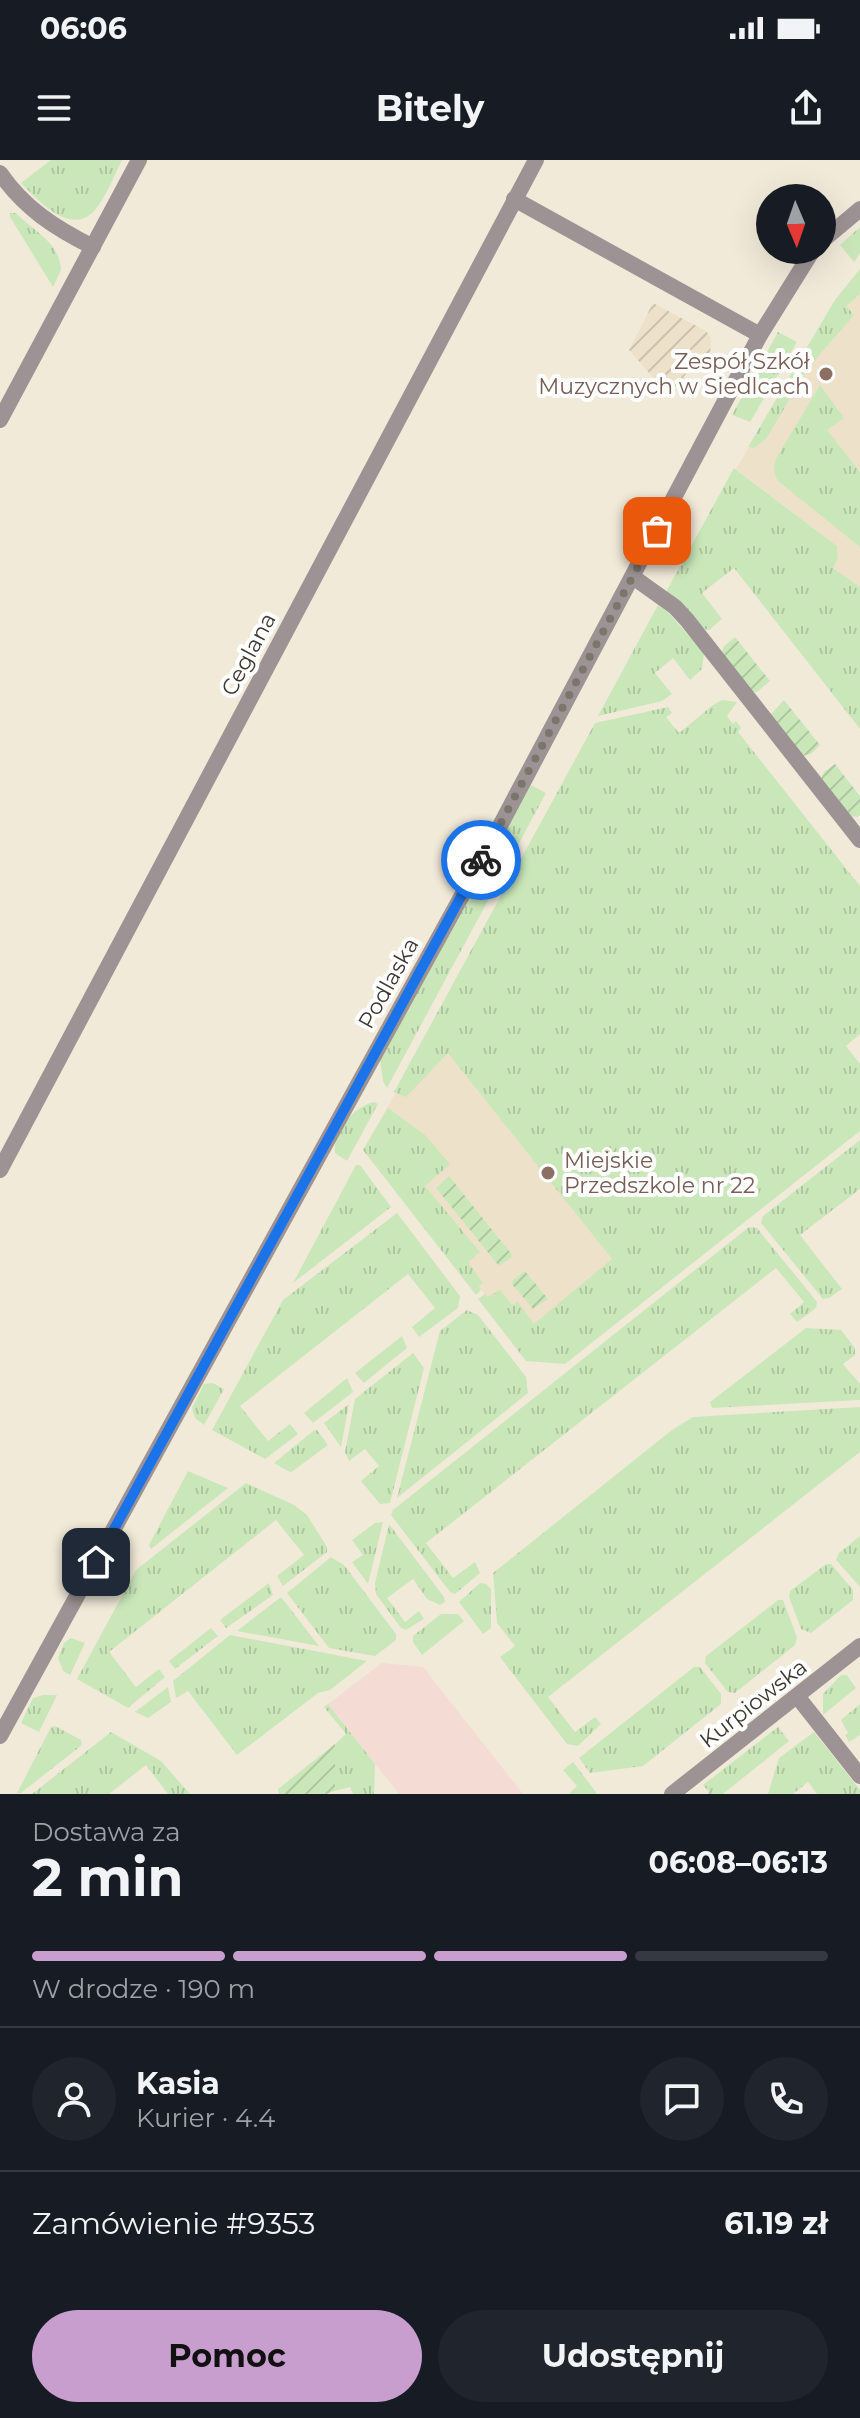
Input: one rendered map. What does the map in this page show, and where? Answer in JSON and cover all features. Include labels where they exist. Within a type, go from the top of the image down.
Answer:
[{"type":"street","points":[[0,420],[139,160]]},
{"type":"street","name":"Ceglana","points":[[0,1170],[536,160]]},
{"type":"street","points":[[0,173],[26,204],[55,228],[93,247]]},
{"type":"street","points":[[514,199],[760,335]]},
{"type":"street","points":[[836,229],[860,209]]},
{"type":"street","name":"Podlaska","points":[[0,1736],[485,852],[760,335],[804,264]]},
{"type":"street","points":[[633,577],[675,607],[687,620],[860,840]]},
{"type":"street","name":"Kurpiowska","points":[[672,1794],[860,1646]]},
{"type":"street","points":[[797,1696],[860,1776]]},
{"type":"shaded area","name":"Zespół Szkół Muzycznych w Siedlcach","points":[[860,269],[860,587],[833,568],[838,558],[837,546],[736,469],[835,300]]},
{"type":"shaded area","points":[[653,303],[706,331],[711,338],[710,359],[696,357],[671,398],[629,350]]},
{"type":"shaded area","name":"Miejskie Przedszkole nr 22","points":[[469,963],[729,1203],[534,1358],[367,1143]]},
{"type":"shaded area","points":[[382,1663],[423,1667],[523,1794],[399,1794],[328,1704]]},
{"type":"green space","points":[[51,160],[122,160],[95,210],[86,218],[76,220],[55,213],[21,183]]},
{"type":"green space","points":[[10,213],[16,213],[56,252],[61,270],[53,287],[10,217]]},
{"type":"green space","points":[[860,227],[860,253],[854,262],[840,245]]},
{"type":"green space","points":[[860,269],[860,294],[846,306],[854,315],[808,368],[766,439],[754,448],[748,447],[835,300]]},
{"type":"green space","points":[[778,332],[797,342],[750,422],[732,415]]},
{"type":"green space","points":[[820,385],[844,418],[827,430],[860,472],[860,547],[778,481],[774,472],[777,457]]},
{"type":"green space","points":[[734,468],[837,546],[838,558],[833,568],[860,587],[860,729],[734,568],[702,593],[722,619],[709,630],[703,629],[666,592]]},
{"type":"green space","points":[[658,605],[704,653],[702,669],[690,680],[673,658],[655,673],[672,694],[662,701],[598,716]]},
{"type":"green space","points":[[735,637],[770,681],[757,692],[753,692],[722,652],[724,646]]},
{"type":"green space","points":[[722,700],[737,702],[727,716],[733,724],[736,721],[741,728],[738,732],[860,886],[860,1034],[846,1046],[860,1064],[860,1131],[565,1364],[526,1361],[478,1299],[500,1290],[512,1305],[518,1302],[534,1324],[612,1259],[448,1053],[406,1097],[394,1092],[595,723],[668,707],[672,713],[666,717],[679,733]]},
{"type":"green space","points":[[784,700],[820,745],[811,754],[802,756],[770,715]]},
{"type":"green space","points":[[835,764],[860,796],[858,817],[851,816],[821,779],[824,772]]},
{"type":"green space","points":[[531,785],[546,793],[387,1088],[380,1060]]},
{"type":"green space","points":[[374,1102],[378,1104],[347,1161],[335,1153],[337,1137],[352,1114]]},
{"type":"green space","points":[[388,1108],[425,1135],[450,1164],[425,1186],[480,1252],[468,1262],[483,1283],[476,1295],[363,1150]]},
{"type":"green space","points":[[860,1140],[860,1189],[800,1235],[842,1289],[823,1299],[761,1223],[763,1216]]},
{"type":"green space","points":[[356,1165],[360,1165],[391,1207],[293,1283]]},
{"type":"green space","points":[[449,1176],[513,1256],[499,1266],[436,1188]]},
{"type":"green space","points":[[397,1213],[460,1296],[458,1308],[419,1337],[412,1327],[435,1308],[408,1274],[240,1406],[268,1441],[290,1424],[298,1434],[265,1459],[212,1430],[283,1300]]},
{"type":"green space","points":[[749,1227],[757,1228],[817,1302],[816,1308],[797,1322],[790,1314],[804,1302],[776,1268],[426,1543],[453,1578],[475,1562],[480,1573],[455,1594],[450,1592],[391,1515],[393,1510]]},
{"type":"green space","points":[[525,1271],[548,1299],[533,1309],[512,1284]]},
{"type":"green space","points":[[467,1310],[478,1315],[526,1377],[528,1393],[397,1498],[440,1331]]},
{"type":"green space","points":[[806,1328],[841,1330],[855,1348],[855,1355],[843,1364],[860,1384],[860,1400],[712,1408],[710,1402]]},
{"type":"green space","points":[[402,1336],[407,1348],[364,1383],[355,1373]]},
{"type":"green space","points":[[413,1353],[424,1368],[390,1503],[380,1504],[361,1481],[379,1466],[365,1449],[349,1461],[345,1452],[355,1399]]},
{"type":"green space","points":[[347,1378],[353,1392],[313,1423],[304,1413]]},
{"type":"green space","points":[[213,1383],[224,1389],[204,1425],[195,1418],[192,1408],[204,1384]]},
{"type":"green space","points":[[349,1404],[341,1447],[324,1423]]},
{"type":"green space","points":[[860,1407],[860,1452],[548,1697],[575,1732],[595,1717],[601,1724],[578,1746],[567,1744],[500,1657],[515,1646],[497,1623],[493,1573],[672,1430],[693,1417]]},
{"type":"green space","points":[[317,1430],[328,1445],[290,1472],[274,1463],[313,1431]]},
{"type":"green space","points":[[188,1471],[228,1488],[151,1549],[149,1545]]},
{"type":"green space","points":[[246,1483],[294,1505],[307,1515],[327,1552],[283,1586],[277,1576],[304,1555],[276,1520],[109,1652],[136,1687],[159,1669],[165,1677],[128,1708],[77,1679],[136,1570]]},
{"type":"green space","points":[[383,1522],[368,1584],[352,1562],[363,1555],[352,1540],[375,1523]]},
{"type":"green space","points":[[389,1524],[445,1602],[440,1605],[427,1599],[413,1579],[387,1598],[405,1622],[419,1611],[424,1619],[406,1630],[401,1628],[376,1594],[375,1583]]},
{"type":"green space","points":[[860,1536],[860,1587],[836,1560],[839,1553]]},
{"type":"green space","points":[[331,1557],[344,1565],[396,1634],[396,1640],[375,1656],[329,1648],[287,1593]]},
{"type":"green space","points":[[826,1564],[831,1564],[853,1590],[853,1600],[811,1633],[801,1629],[789,1597],[790,1591]]},
{"type":"green space","points":[[269,1583],[273,1595],[226,1628],[220,1620]]},
{"type":"green space","points":[[480,1583],[491,1589],[491,1628],[483,1634],[459,1602]]},
{"type":"green space","points":[[281,1597],[319,1646],[237,1631]]},
{"type":"green space","points":[[778,1600],[783,1600],[797,1637],[795,1645],[735,1693],[728,1692],[705,1663],[706,1656]]},
{"type":"green space","points":[[441,1614],[458,1614],[464,1621],[422,1655],[413,1642],[413,1636]]},
{"type":"green space","points":[[211,1628],[218,1636],[175,1669],[169,1661]]},
{"type":"green space","points":[[230,1635],[367,1661],[330,1690],[318,1693],[237,1755],[188,1691],[176,1698],[173,1681]]},
{"type":"green space","points":[[71,1638],[85,1643],[70,1675],[63,1671],[58,1658],[64,1643]]},
{"type":"green space","points":[[694,1667],[700,1667],[721,1694],[721,1704],[643,1766],[590,1773],[579,1758]]},
{"type":"green space","points":[[841,1675],[847,1675],[856,1688],[823,1715],[823,1694]]},
{"type":"green space","points":[[168,1687],[171,1702],[148,1718],[135,1712]]},
{"type":"green space","points":[[57,1695],[39,1732],[21,1723],[33,1698]]},
{"type":"green space","points":[[328,1704],[375,1764],[374,1794],[353,1794],[350,1787],[335,1791],[335,1744],[346,1734],[324,1707]]},
{"type":"green space","points":[[860,1704],[860,1735],[849,1742],[841,1720]]},
{"type":"green space","points":[[55,1726],[81,1740],[82,1745],[17,1793],[51,1727]]},
{"type":"green space","points":[[778,1727],[789,1741],[723,1794],[707,1794],[709,1792],[703,1785]]},
{"type":"green space","points":[[111,1732],[161,1761],[190,1794],[168,1794],[146,1765],[109,1794],[32,1794]]},
{"type":"green space","points":[[814,1732],[860,1794],[817,1794],[808,1782],[793,1794],[768,1794],[779,1758]]},
{"type":"green space","points":[[335,1744],[335,1791],[326,1794],[279,1794],[278,1789]]},
{"type":"green space","points":[[573,1762],[596,1794],[569,1794],[577,1786],[563,1770]]},
{"type":"way so far","points":[[481,860],[657,531]]},
{"type":"place","name":"Zespół Szkół Muzycznych w Siedlcach","points":[[826,374]]},
{"type":"place","name":"Miejskie Przedszkole nr 22","points":[[548,1173]]},
{"type":"route","points":[[96,1562],[481,860]]}]
